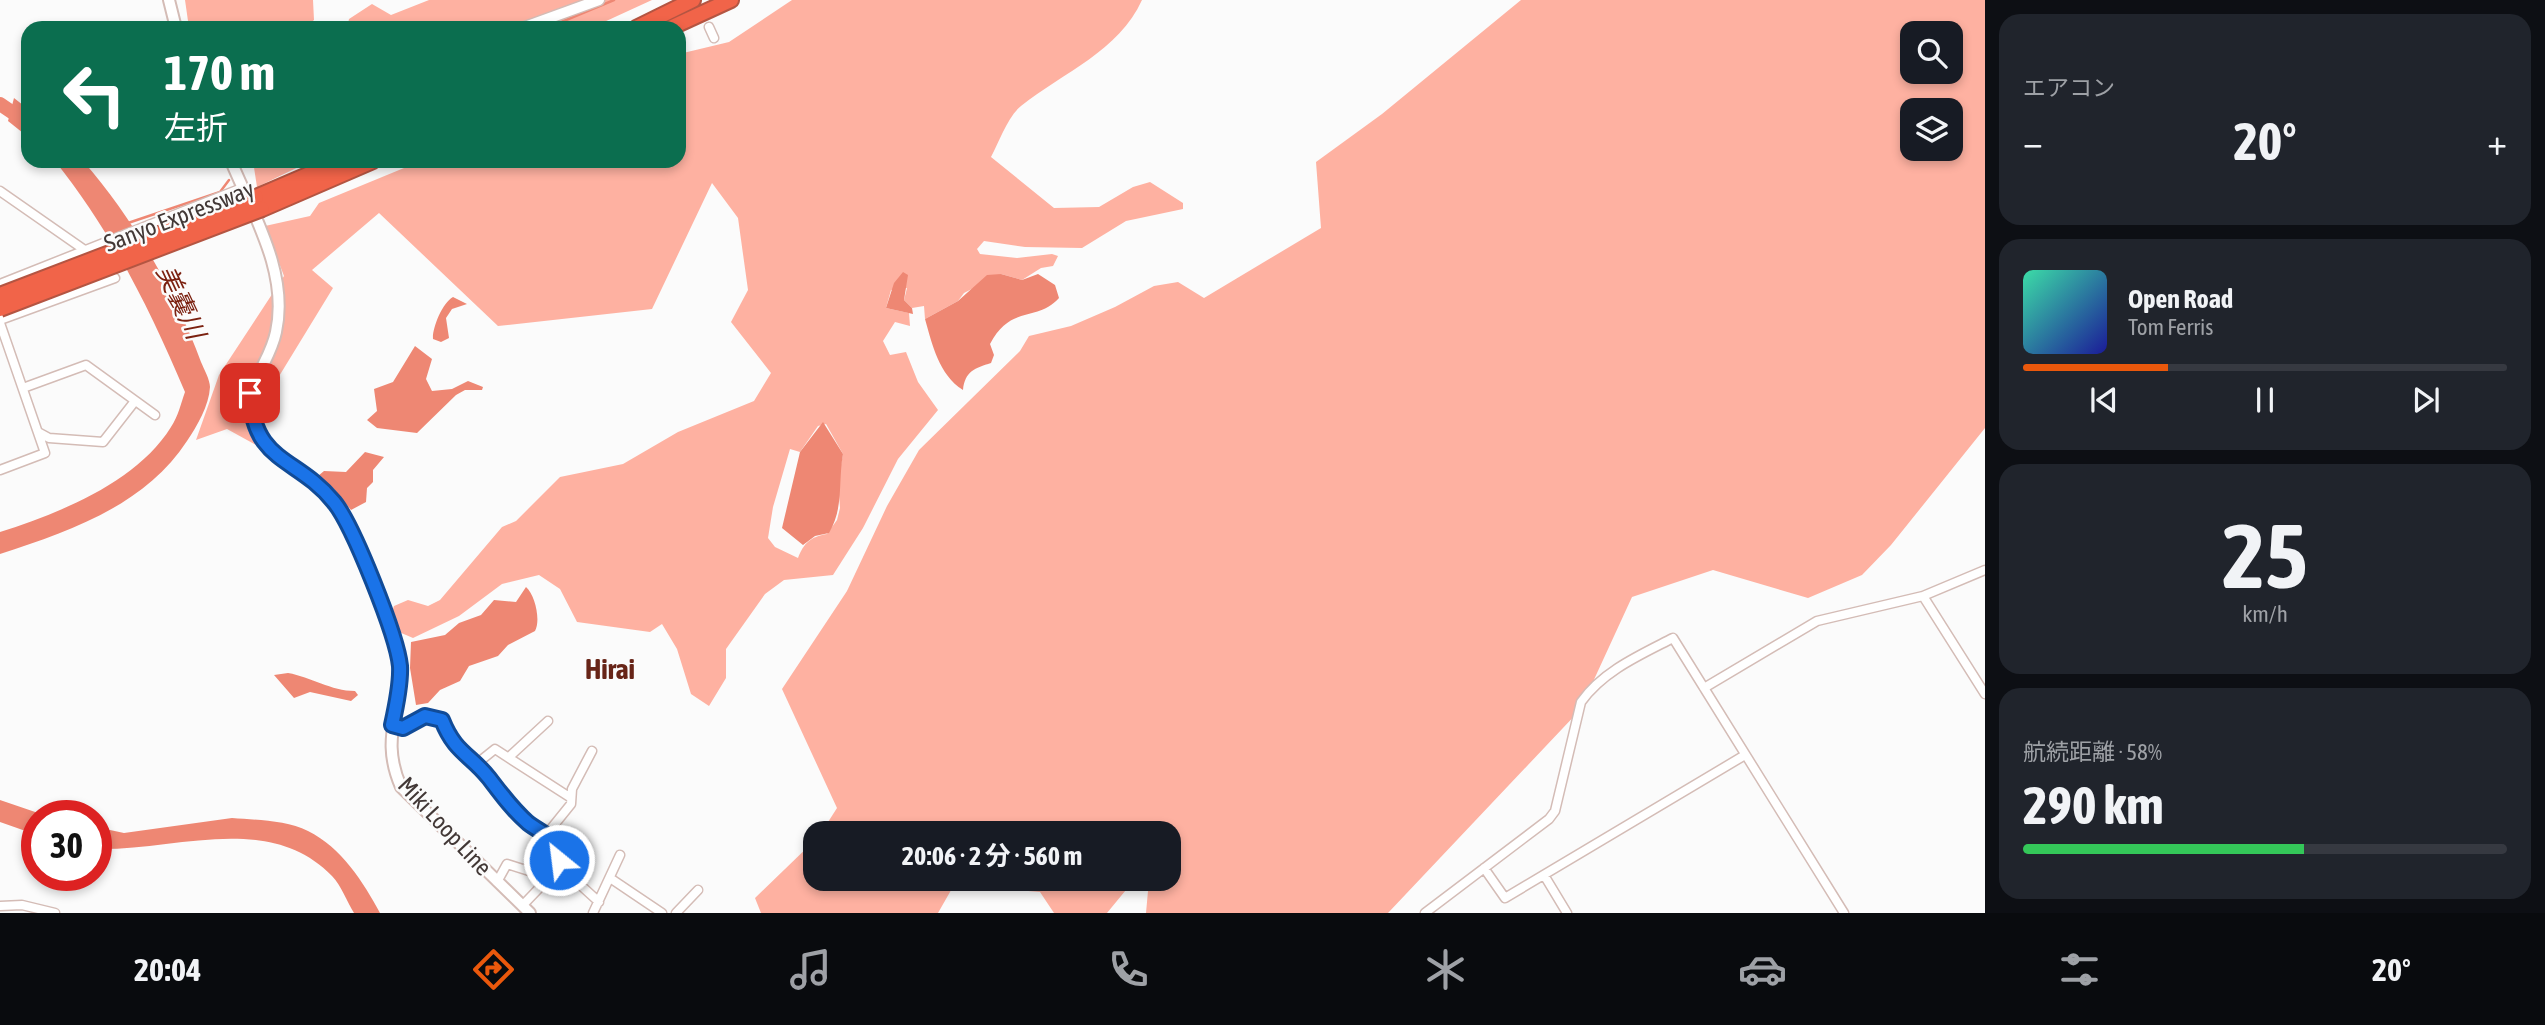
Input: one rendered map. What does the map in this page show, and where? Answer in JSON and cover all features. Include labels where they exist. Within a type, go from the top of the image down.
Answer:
[{"type":"highway","points":[[650,21],[694,0]]},
{"type":"highway","points":[[685,21],[731,0]]},
{"type":"highway","name":"Sanyo Expressway","points":[[0,309],[259,203],[326,168]]},
{"type":"highway","name":"Sanyo Expressway","points":[[0,295],[354,168]]},
{"type":"main road","points":[[169,0],[174,21]]},
{"type":"main road","name":"Miki Loop Line","points":[[234,168],[278,278],[276,334],[250,393],[251,419],[264,446],[298,470],[334,501],[352,533],[388,624],[400,667],[392,725],[391,765],[401,787],[526,909]]},
{"type":"street","points":[[541,21],[599,0]]},
{"type":"street","points":[[709,27],[715,38]]},
{"type":"street","points":[[0,284],[243,188]]},
{"type":"street","points":[[0,191],[86,251]]},
{"type":"street","points":[[0,470],[45,453],[0,321],[115,278]]},
{"type":"street","points":[[23,388],[86,365],[155,415]]},
{"type":"street","points":[[38,432],[49,438],[103,442],[135,401]]},
{"type":"street","points":[[1704,688],[1817,621],[1923,596],[1985,570]]},
{"type":"street","points":[[1923,596],[1985,694]]},
{"type":"street","points":[[1425,913],[1549,819],[1555,811],[1581,702],[1591,689],[1610,673],[1673,638],[1844,913]]},
{"type":"street","points":[[392,725],[403,728],[425,716],[435,716],[442,720],[450,741],[488,776],[506,803],[562,849],[550,874],[526,909]]},
{"type":"street","points":[[509,757],[548,721]]},
{"type":"street","points":[[475,765],[495,749],[529,774],[571,798]]},
{"type":"street","points":[[546,835],[566,812],[572,789],[592,751]]},
{"type":"street","points":[[1484,868],[1505,898],[1745,755]]},
{"type":"street","points":[[593,913],[620,855]]},
{"type":"street","points":[[497,882],[507,864],[576,881],[599,902]]},
{"type":"street","points":[[1544,875],[1567,913]]},
{"type":"street","points":[[610,878],[662,913]]},
{"type":"street","points":[[676,913],[698,890]]},
{"type":"street","points":[[0,906],[22,905],[55,913]]},
{"type":"shaded area","points":[[185,0],[313,0],[313,21],[188,21]]},
{"type":"shaded area","points":[[429,0],[652,0],[606,21],[349,21],[372,4],[391,15]]},
{"type":"shaded area","points":[[792,0],[1142,0],[1132,18],[1105,47],[1016,110],[991,157],[1054,208],[1099,207],[1133,187],[1150,182],[1183,203],[1183,209],[1126,221],[1082,248],[1025,247],[984,241],[977,249],[980,254],[1017,258],[1052,254],[1058,256],[1053,266],[1041,268],[1022,280],[1001,274],[964,293],[958,301],[925,319],[924,306],[912,308],[904,300],[907,288],[891,290],[886,308],[909,313],[910,326],[895,322],[883,341],[890,355],[906,352],[918,382],[938,410],[898,459],[863,528],[833,575],[784,580],[765,594],[726,649],[726,678],[709,706],[691,694],[677,649],[662,624],[650,632],[577,622],[560,589],[539,575],[502,584],[459,616],[413,638],[399,632],[391,615],[394,606],[408,600],[428,606],[440,600],[502,527],[516,521],[560,477],[623,464],[678,432],[754,401],[771,373],[731,322],[748,290],[738,218],[712,183],[652,309],[498,326],[379,213],[312,270],[333,288],[270,391],[258,446],[227,429],[196,440],[219,375],[284,276],[265,226],[310,216],[319,203],[404,168],[686,168],[686,52],[729,42]],"holes":[[[826,424],[843,454],[838,481],[840,508],[837,520],[827,534],[808,541],[798,558],[775,547],[768,538],[773,507],[790,449],[800,452],[818,426]]]},
{"type":"shaded area","points":[[1521,0],[1985,0],[1985,428],[1891,545],[1862,575],[1808,598],[1713,570],[1632,597],[1580,710],[1388,913],[1146,913],[1148,891],[1181,891],[1181,821],[829,821],[837,808],[782,689],[847,591],[887,506],[919,450],[1020,351],[1029,336],[1071,326],[1154,286],[1178,282],[1204,298],[1321,228],[1316,162],[1382,114]]},
{"type":"shaded area","points":[[14,98],[21,104],[21,131],[8,121]]},
{"type":"shaded area","points":[[60,168],[89,168],[119,206],[151,256],[179,309],[208,378],[209,394],[202,416],[187,441],[170,463],[128,499],[79,525],[0,554],[0,532],[72,505],[118,479],[138,464],[156,447],[171,427],[185,392],[128,272]]},
{"type":"shaded area","points":[[254,168],[296,168],[257,187]]},
{"type":"shaded area","points":[[903,272],[908,275],[904,300],[912,308],[913,314],[886,308],[894,283]]},
{"type":"shaded area","points":[[1001,274],[1022,280],[1038,274],[1055,285],[1059,298],[1050,306],[1006,323],[990,344],[994,355],[991,363],[972,371],[966,378],[963,390],[942,368],[925,319],[958,301],[987,275]]},
{"type":"shaded area","points":[[453,297],[467,304],[452,309],[446,318],[449,338],[441,342],[433,339],[434,329],[442,310]]},
{"type":"shaded area","points":[[415,346],[432,359],[426,379],[432,391],[452,389],[468,381],[483,387],[482,390],[465,390],[456,395],[417,433],[377,428],[367,420],[377,411],[374,389],[393,382]]},
{"type":"shaded area","points":[[823,422],[843,454],[839,504],[829,533],[815,536],[803,545],[782,528],[800,452]]},
{"type":"shaded area","points":[[365,452],[384,457],[373,470],[373,482],[367,488],[366,502],[351,510],[334,489],[318,476],[324,471],[346,472]]},
{"type":"shaded area","points":[[526,587],[536,608],[535,631],[508,645],[498,656],[469,666],[460,681],[440,690],[428,703],[416,705],[410,668],[411,642],[445,635],[459,623],[481,615],[494,600],[516,602]]},
{"type":"shaded area","points":[[288,673],[338,689],[355,691],[358,695],[351,701],[310,692],[294,698],[274,675]]},
{"type":"shaded area","points":[[0,800],[21,807],[21,829],[0,822]]},
{"type":"shaded area","points":[[232,818],[290,825],[308,831],[331,846],[367,890],[380,913],[354,913],[332,876],[307,856],[280,845],[250,839],[220,839],[112,848],[112,830],[124,833]]},
{"type":"shaded area","points":[[803,852],[803,891],[951,891],[938,913],[761,913],[755,898]]},
{"type":"shaded area","points":[[1028,891],[1125,891],[1107,913],[1054,913],[1040,892]]},
{"type":"waterway","points":[[564,21],[614,0]]},
{"type":"waterway","name":"美嚢川","points":[[0,104],[21,118]]},
{"type":"waterway","points":[[128,223],[220,192],[229,180]]},
{"type":"district","name":"Hirai","points":[[610,669]]},
{"type":"route","points":[[250,393],[251,419],[264,446],[320,487],[334,501],[352,533],[388,624],[400,667],[392,725],[403,728],[425,716],[435,716],[442,720],[450,741],[488,776],[506,803],[536,829],[554,839],[562,849],[559,860]]}]
